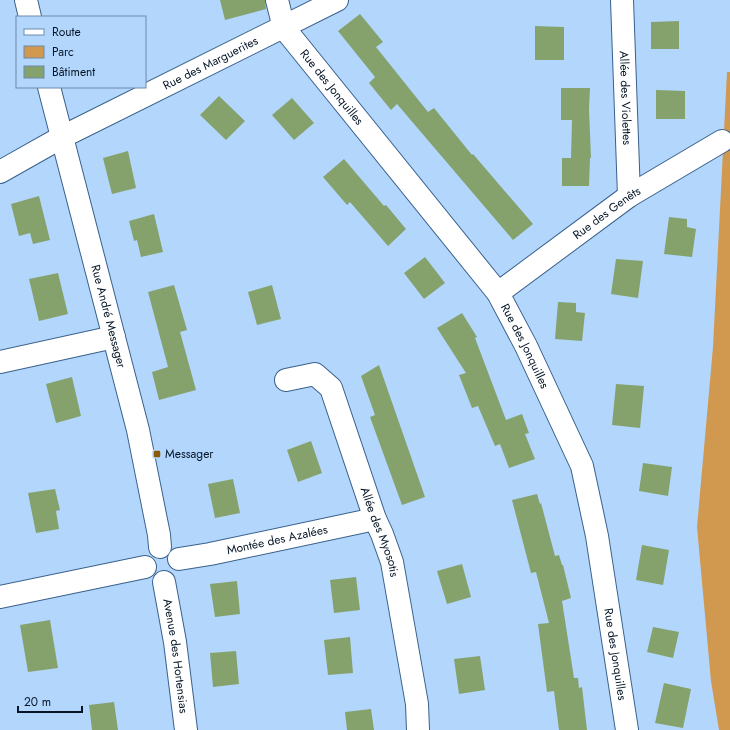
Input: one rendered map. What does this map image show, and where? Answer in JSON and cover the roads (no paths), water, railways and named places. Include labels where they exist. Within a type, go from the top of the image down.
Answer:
[{"type":"street","points":[[26,0],[30,16]]},
{"type":"street","points":[[277,0],[284,28]]},
{"type":"street","name":"Rue des Marguerites","points":[[0,172],[62,137],[338,0]]},
{"type":"street","name":"Allée des Violettes","points":[[622,0],[630,196]]},
{"type":"street","name":"Rue des Jonquilles","points":[[284,28],[498,293],[526,346],[582,466],[598,536],[628,730]]},
{"type":"street","name":"Rue André Messager","points":[[49,88],[138,430],[159,535],[160,547]]},
{"type":"street","name":"Rue des Genêts","points":[[498,293],[630,196],[722,141]]},
{"type":"street","points":[[0,362],[114,337]]},
{"type":"street","name":"Allée des Myosotis","points":[[286,380],[315,374],[330,388],[375,520],[382,534],[392,562],[417,704],[418,730]]},
{"type":"street","name":"Montée des Azalées","points":[[179,559],[375,520]]},
{"type":"street","points":[[160,547],[171,550],[179,559],[179,570],[177,574],[169,581],[157,582],[151,579],[144,567],[148,554],[153,549],[160,547]]},
{"type":"street","points":[[0,597],[144,567]]},
{"type":"street","name":"Avenue des Hortensias","points":[[164,582],[175,642],[186,730]]},
{"type":"place","name":"Messager","points":[[157,454]]}]
